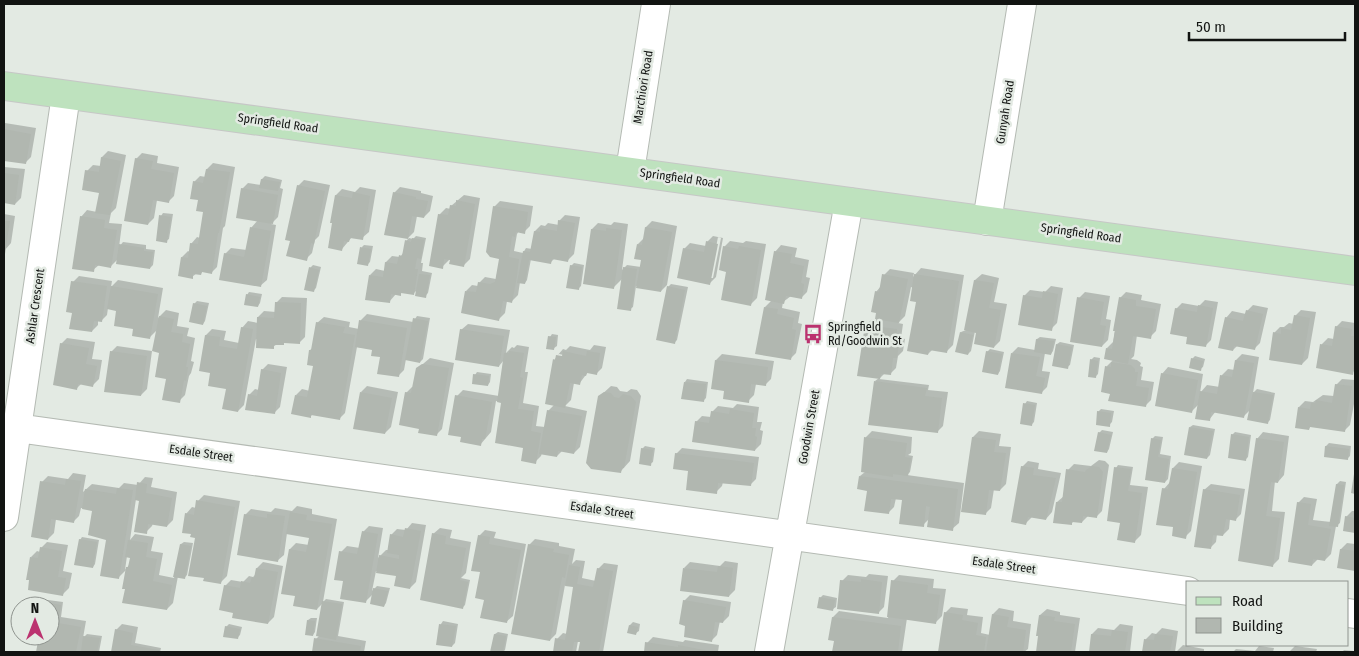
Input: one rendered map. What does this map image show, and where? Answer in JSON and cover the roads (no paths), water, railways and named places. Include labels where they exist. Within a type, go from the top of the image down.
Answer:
[{"type":"main road","name":"Springfield Road","points":[[4,86],[1355,272]]},
{"type":"street","name":"Marchiori Road","points":[[630,171],[656,4]]},
{"type":"street","name":"Gunyah Road","points":[[988,221],[1022,4]]},
{"type":"street","name":"Ashlar Crescent","points":[[4,517],[66,95]]},
{"type":"street","name":"Goodwin Street","points":[[769,652],[850,202]]},
{"type":"street","name":"Esdale Street","points":[[17,428],[1186,591]]},
{"type":"place","name":"Springfield Rd/Goodwin St","points":[[813,334]]}]
